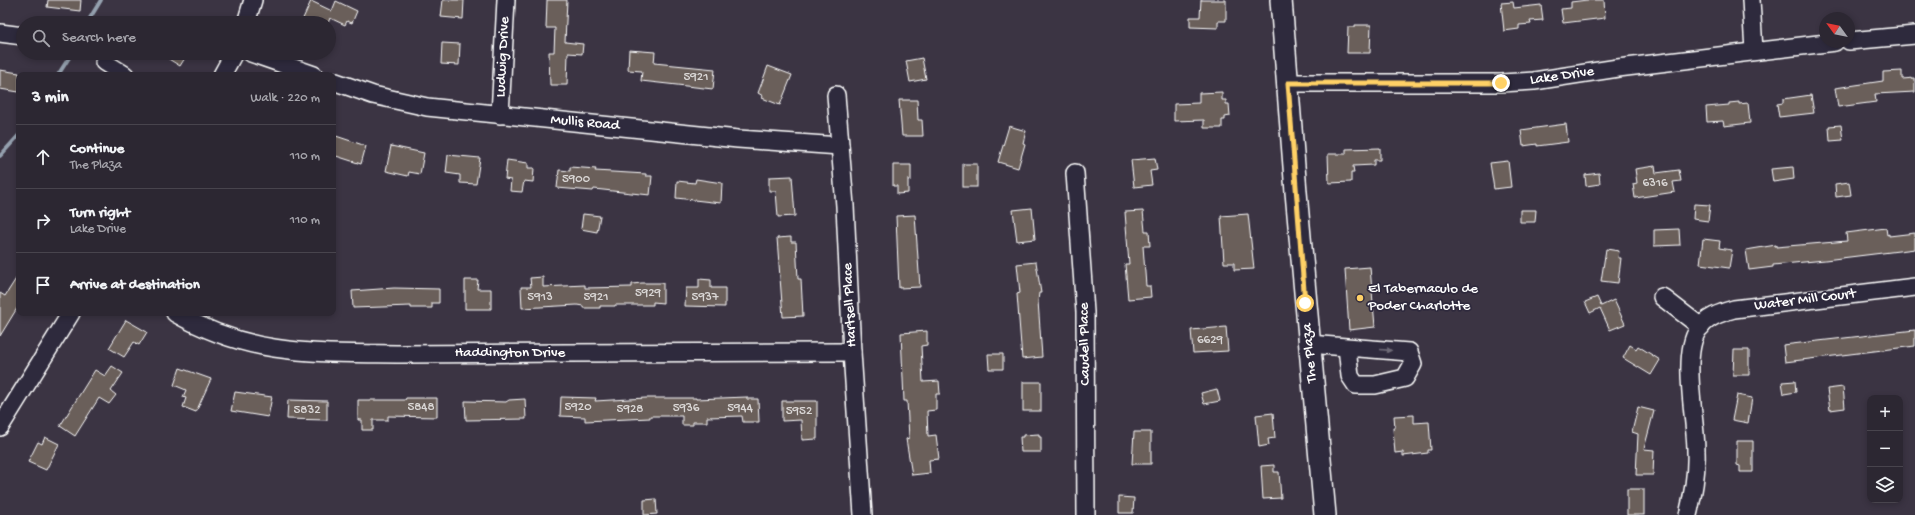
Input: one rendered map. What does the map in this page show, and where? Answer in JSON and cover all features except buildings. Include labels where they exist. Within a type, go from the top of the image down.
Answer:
[{"type":"main road","name":"The Plaza","points":[[1281,0],[1309,344],[1325,515]]},
{"type":"street","points":[[248,16],[253,0]]},
{"type":"street","name":"Ludwig Drive","points":[[500,115],[506,0]]},
{"type":"street","points":[[1751,0],[1754,51]]},
{"type":"street","points":[[0,33],[16,35]]},
{"type":"street","points":[[1855,40],[1915,35]]},
{"type":"street","name":"Lake Drive","points":[[1288,83],[1501,83],[1528,81],[1819,44]]},
{"type":"street","points":[[224,72],[230,60]]},
{"type":"street","points":[[271,60],[305,72]]},
{"type":"street","points":[[104,62],[120,72]]},
{"type":"street","name":"Mullis Road","points":[[336,82],[373,95],[404,103],[500,115],[738,138],[840,146]]},
{"type":"street","name":"Hartsell Place","points":[[836,95],[845,206],[852,352],[863,515]]},
{"type":"street","name":"Caudell Place","points":[[1075,173],[1085,312],[1086,515]]},
{"type":"street","name":"Water Mill Court","points":[[1688,515],[1693,492],[1696,451],[1690,360],[1692,344],[1701,327],[1714,315],[1734,309],[1915,287]]},
{"type":"street","points":[[1662,297],[1701,327]]},
{"type":"street","points":[[0,426],[69,316]]},
{"type":"street","name":"Haddington Drive","points":[[181,316],[205,329],[230,339],[254,346],[290,352],[330,354],[852,352]]},
{"type":"street","points":[[1309,344],[1347,347]]},
{"type":"waterway","points":[[91,16],[101,0]]},
{"type":"waterway","points":[[60,72],[68,60]]},
{"type":"waterway","points":[[0,156],[16,138]]},
{"type":"place","name":"El Tabernaculo de Poder Charlotte","points":[[1360,298]]},
{"type":"route","points":[[1305,303],[1288,83],[1501,83]]}]
